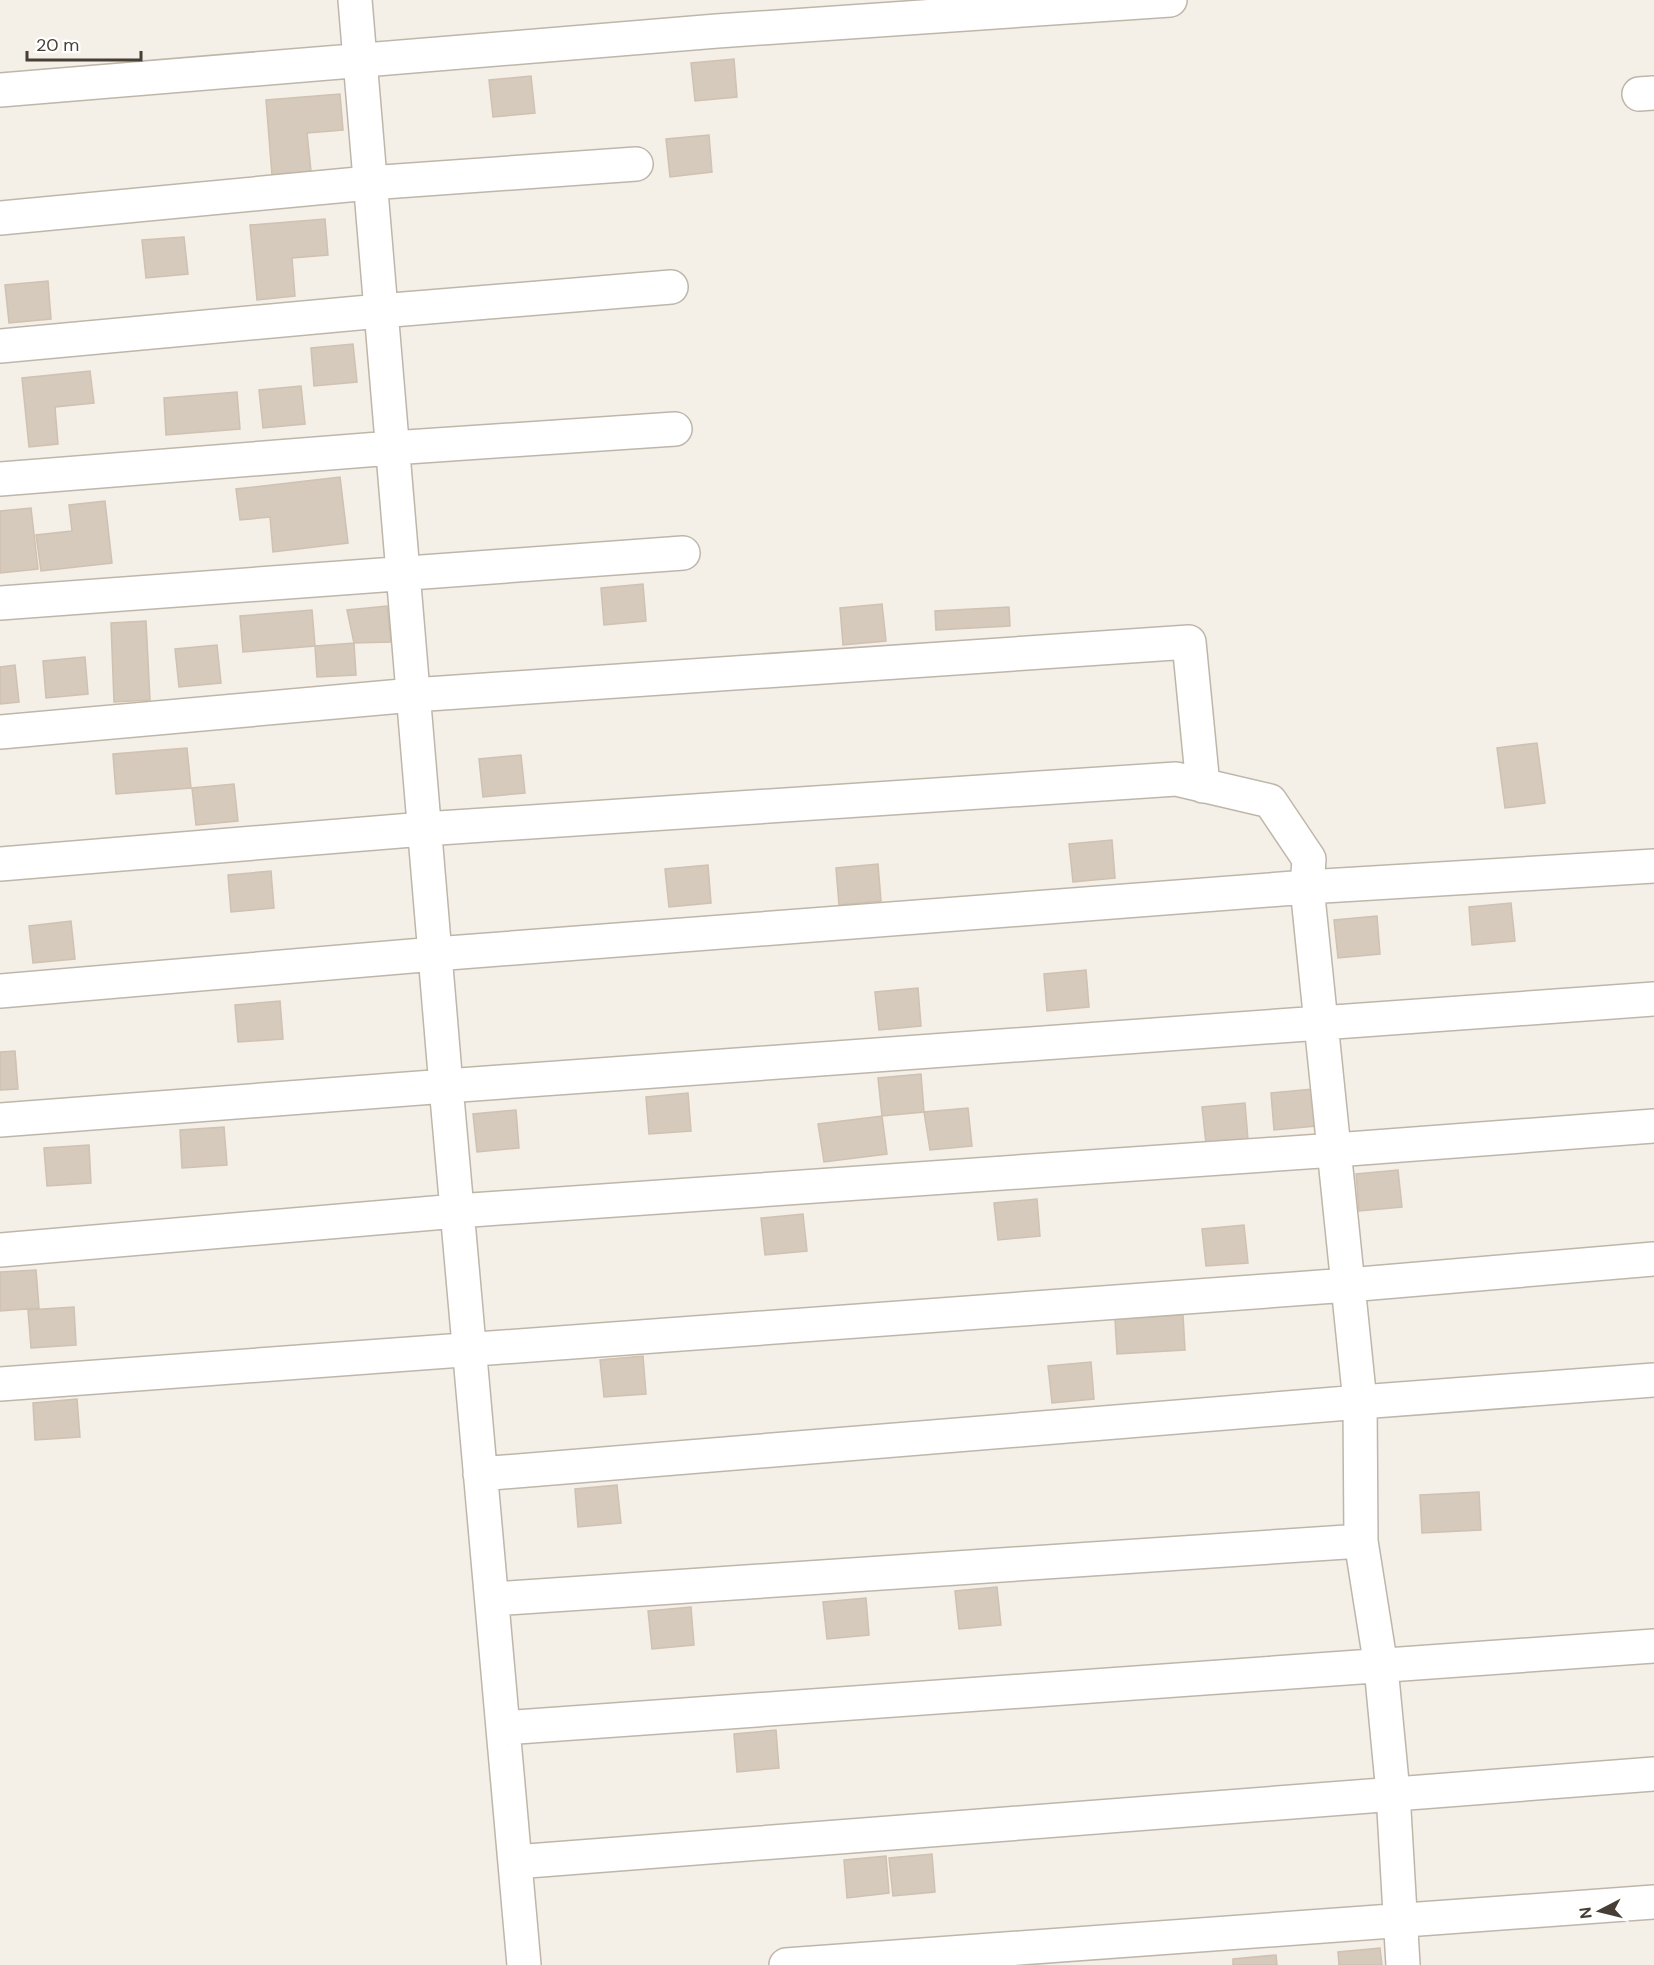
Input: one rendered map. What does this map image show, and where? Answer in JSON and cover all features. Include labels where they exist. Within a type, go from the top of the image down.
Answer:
[{"type":"street","points":[[355,0],[446,1086],[524,1965]]},
{"type":"street","points":[[0,90],[717,31],[1170,0]]},
{"type":"street","points":[[0,218],[369,183],[636,164]]},
{"type":"street","points":[[0,346],[671,287]]},
{"type":"street","points":[[0,479],[392,448],[675,429]]},
{"type":"street","points":[[0,603],[683,553]]},
{"type":"street","points":[[0,732],[413,695],[1190,642],[1203,786]]},
{"type":"street","points":[[0,864],[424,829],[1176,778],[1270,801],[1309,859],[1307,886],[1360,1402],[1361,1540],[1381,1666],[1393,1793],[1403,1965]]},
{"type":"street","points":[[0,991],[435,954],[1307,886],[1654,866]]},
{"type":"street","points":[[0,1120],[1654,999]]},
{"type":"street","points":[[0,1250],[457,1212],[1654,1126]]},
{"type":"street","points":[[0,1384],[1348,1285],[1654,1259]]},
{"type":"street","points":[[480,1474],[1654,1380]]},
{"type":"street","points":[[492,1599],[1361,1540]]},
{"type":"street","points":[[503,1728],[1654,1646]]},
{"type":"street","points":[[515,1862],[1654,1774]]},
{"type":"street","points":[[786,1965],[1654,1902]]},
{"type":"building","points":[[734,59],[737,97],[695,101],[691,63]]},
{"type":"building","points":[[531,76],[535,113],[493,117],[489,80]]},
{"type":"building","points":[[340,94],[343,130],[307,133],[311,171],[272,175],[266,100]]},
{"type":"building","points":[[709,135],[712,172],[670,177],[666,139]]},
{"type":"building","points":[[325,219],[328,255],[292,258],[295,296],[257,300],[250,225]]},
{"type":"building","points":[[184,237],[188,274],[146,278],[142,240]]},
{"type":"building","points":[[48,281],[51,319],[9,323],[5,285]]},
{"type":"building","points":[[353,344],[357,382],[314,386],[311,348]]},
{"type":"building","points":[[90,371],[94,403],[55,407],[58,444],[29,447],[22,378]]},
{"type":"building","points":[[301,386],[305,424],[263,428],[259,390]]},
{"type":"building","points":[[237,392],[240,429],[166,435],[164,398]]},
{"type":"building","points":[[340,477],[348,543],[273,552],[270,517],[240,520],[236,489]]},
{"type":"building","points":[[105,501],[112,563],[41,571],[36,535],[72,531],[69,505]]},
{"type":"building","points":[[31,508],[38,569],[0,573],[0,511]]},
{"type":"building","points":[[643,584],[646,621],[604,625],[601,588]]},
{"type":"building","points":[[882,604],[886,641],[843,645],[840,608]]},
{"type":"building","points":[[387,606],[391,642],[354,643],[347,610]]},
{"type":"building","points":[[1009,607],[1010,626],[936,630],[935,611]]},
{"type":"building","points":[[312,610],[315,646],[243,652],[240,616]]},
{"type":"building","points":[[146,621],[150,700],[114,702],[111,623]]},
{"type":"building","points":[[354,643],[356,675],[317,677],[315,646]]},
{"type":"building","points":[[217,645],[221,683],[179,687],[175,649]]},
{"type":"building","points":[[85,657],[88,694],[46,698],[43,661]]},
{"type":"building","points":[[15,665],[19,702],[0,704],[0,667]]},
{"type":"building","points":[[1537,743],[1545,803],[1505,808],[1497,748]]},
{"type":"building","points":[[187,748],[191,788],[116,794],[113,754]]},
{"type":"building","points":[[521,755],[525,793],[483,797],[479,759]]},
{"type":"building","points":[[234,784],[238,821],[196,825],[192,788]]},
{"type":"building","points":[[1112,840],[1115,878],[1073,882],[1069,844]]},
{"type":"building","points":[[878,864],[881,901],[839,905],[836,868]]},
{"type":"building","points":[[708,865],[711,903],[669,907],[665,869]]},
{"type":"building","points":[[271,871],[274,908],[231,912],[228,875]]},
{"type":"building","points":[[1511,903],[1515,941],[1472,945],[1469,907]]},
{"type":"building","points":[[1377,916],[1380,954],[1338,958],[1334,920]]},
{"type":"building","points":[[71,921],[75,959],[33,963],[29,926]]},
{"type":"building","points":[[1086,970],[1089,1007],[1047,1011],[1044,974]]},
{"type":"building","points":[[918,988],[921,1026],[879,1030],[875,992]]},
{"type":"building","points":[[280,1001],[283,1039],[238,1042],[235,1005]]},
{"type":"building","points":[[15,1051],[18,1089],[0,1090],[0,1052]]},
{"type":"building","points":[[921,1074],[924,1112],[882,1116],[878,1078]]},
{"type":"building","points":[[1313,1089],[1316,1126],[1274,1130],[1271,1093]]},
{"type":"building","points":[[688,1093],[691,1131],[649,1134],[646,1097]]},
{"type":"building","points":[[1245,1103],[1248,1140],[1206,1144],[1202,1107]]},
{"type":"building","points":[[968,1108],[972,1146],[930,1150],[924,1112]]},
{"type":"building","points":[[516,1110],[519,1148],[477,1152],[473,1114]]},
{"type":"building","points":[[882,1116],[887,1154],[824,1162],[818,1124]]},
{"type":"building","points":[[224,1127],[227,1165],[182,1168],[180,1130]]},
{"type":"building","points":[[89,1145],[91,1183],[47,1186],[44,1148]]},
{"type":"building","points":[[1398,1170],[1402,1207],[1359,1211],[1356,1174]]},
{"type":"building","points":[[1037,1199],[1040,1236],[998,1240],[994,1203]]},
{"type":"building","points":[[803,1214],[807,1251],[765,1255],[761,1218]]},
{"type":"building","points":[[1244,1225],[1248,1263],[1206,1266],[1202,1229]]},
{"type":"building","points":[[36,1270],[39,1308],[0,1311],[0,1272]]},
{"type":"building","points":[[74,1307],[76,1345],[31,1348],[28,1310]]},
{"type":"building","points":[[1183,1315],[1185,1350],[1117,1354],[1115,1319]]},
{"type":"building","points":[[643,1356],[646,1394],[604,1397],[600,1360]]},
{"type":"building","points":[[1091,1362],[1094,1399],[1052,1403],[1048,1366]]},
{"type":"building","points":[[77,1399],[80,1437],[35,1440],[33,1403]]},
{"type":"building","points":[[617,1485],[621,1523],[578,1527],[575,1489]]},
{"type":"building","points":[[1479,1492],[1481,1530],[1422,1533],[1420,1495]]},
{"type":"building","points":[[997,1587],[1001,1625],[959,1629],[955,1591]]},
{"type":"building","points":[[866,1598],[869,1635],[827,1639],[823,1602]]},
{"type":"building","points":[[691,1607],[694,1645],[652,1649],[648,1611]]},
{"type":"building","points":[[776,1730],[779,1768],[737,1772],[734,1734]]},
{"type":"building","points":[[932,1854],[935,1892],[893,1896],[889,1858]]},
{"type":"building","points":[[886,1856],[889,1893],[847,1898],[844,1860]]},
{"type":"building","points":[[1380,1948],[1382,1965],[1339,1965],[1338,1952]]},
{"type":"building","points":[[1276,1955],[1277,1965],[1233,1965],[1233,1959]]}]
